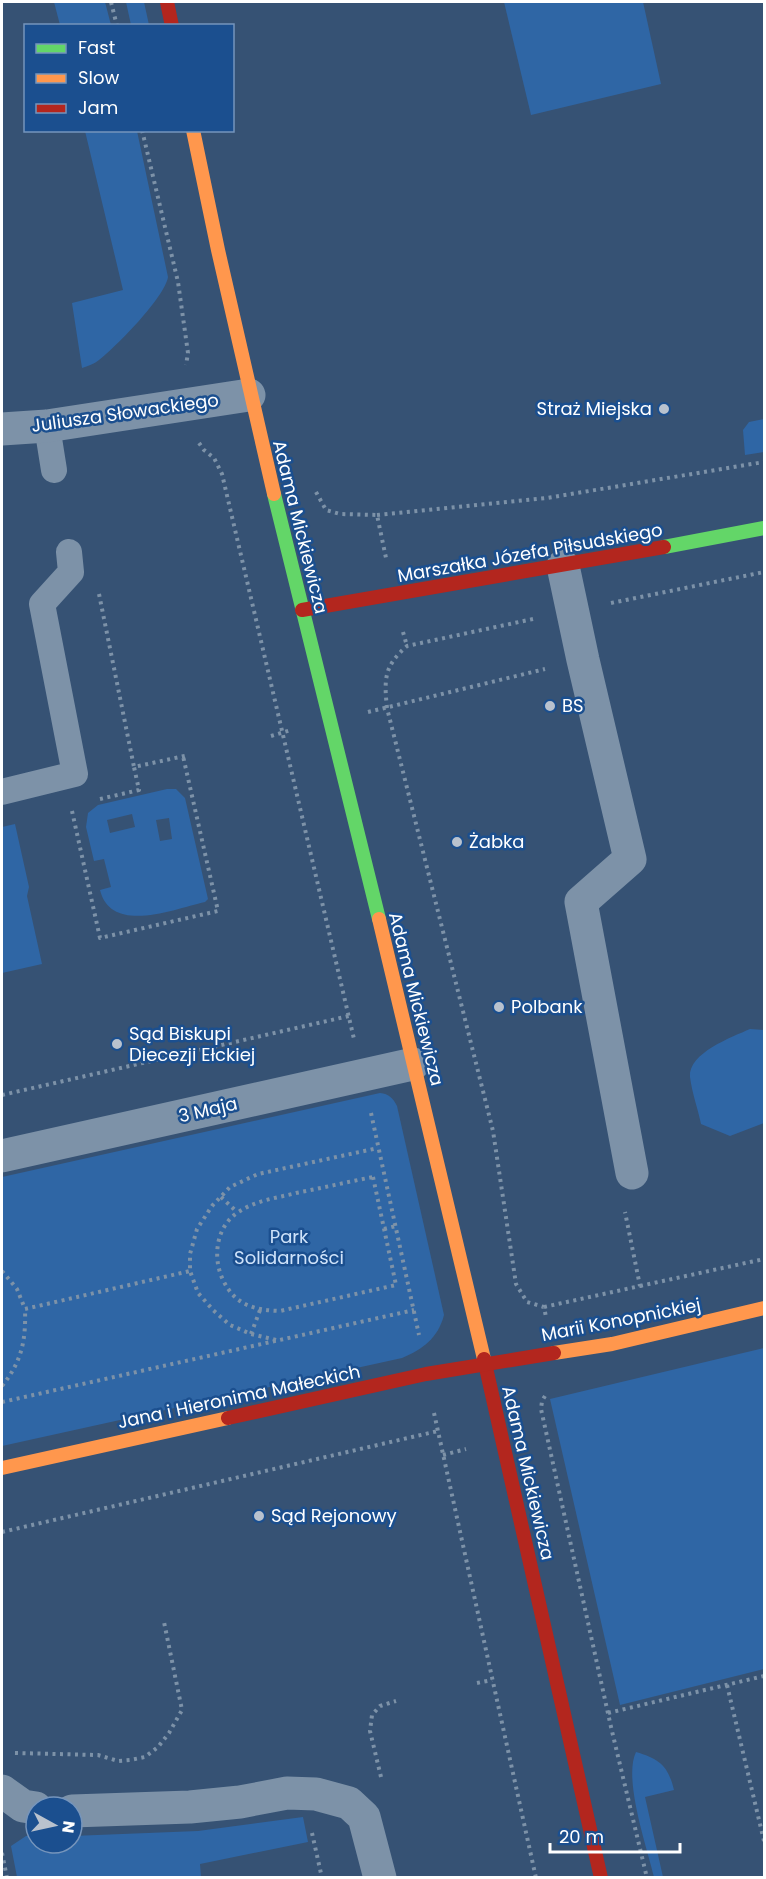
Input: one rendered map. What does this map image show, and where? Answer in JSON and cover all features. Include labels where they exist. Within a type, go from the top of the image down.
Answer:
[{"type":"street","points":[[167,2],[172,24]]},
{"type":"street","name":"Adama Mickiewicza","points":[[193,132],[249,395],[414,1064],[601,1878]]},
{"type":"street","name":"Juliusza Słowackiego","points":[[2,429],[47,426],[249,395]]},
{"type":"street","name":"Marszałka Józefa Piłsudskiego","points":[[302,610],[563,566],[765,528]]},
{"type":"street","points":[[563,566],[630,859],[581,903],[632,1173]]},
{"type":"street","name":"3 Maja","points":[[2,1156],[414,1064]]},
{"type":"street","name":"Marii Konopnickiej","points":[[484,1364],[612,1344],[765,1308]]},
{"type":"street","name":"Jana i Hieronima Małeckich","points":[[2,1468],[426,1374],[484,1364]]},
{"type":"street","points":[[2,1791],[24,1806]]},
{"type":"street","points":[[84,1811],[190,1807],[240,1802],[287,1793],[316,1794],[349,1803],[364,1817],[380,1878]]},
{"type":"lane","points":[[47,426],[54,470]]},
{"type":"lane","points":[[2,792],[75,774],[42,604],[71,572],[69,552]]},
{"type":"path","points":[[111,2],[116,24]]},
{"type":"path","points":[[142,132],[178,282],[188,353],[186,369]]},
{"type":"path","points":[[197,439],[204,450],[214,458],[222,474],[396,1226],[438,1431],[536,1878]]},
{"type":"path","points":[[314,483],[317,495],[326,510],[340,514],[377,515],[547,498],[765,462]]},
{"type":"path","points":[[377,515],[406,646]]},
{"type":"path","points":[[516,1284],[493,1131],[387,708],[386,675],[394,657],[406,646],[765,572]]},
{"type":"path","points":[[97,583],[134,767]]},
{"type":"path","points":[[387,708],[583,660]]},
{"type":"path","points":[[271,736],[281,732]]},
{"type":"path","points":[[70,806],[100,938],[218,911],[183,756]]},
{"type":"path","points":[[2,1095],[349,1016]]},
{"type":"path","points":[[280,1341],[251,1334],[230,1325],[198,1293],[190,1271],[190,1254],[197,1229],[212,1206],[230,1187],[258,1174],[378,1148]]},
{"type":"path","points":[[632,1173],[624,1216],[640,1286]]},
{"type":"path","points":[[373,1177],[396,1285],[280,1311],[260,1310],[241,1302],[228,1290],[218,1270],[216,1248],[223,1228],[237,1212],[255,1202],[373,1177]]},
{"type":"path","points":[[221,1197],[237,1212]]},
{"type":"path","points":[[384,1229],[396,1226]]},
{"type":"path","points":[[544,1307],[765,1259]]},
{"type":"path","points":[[2,1271],[17,1289],[25,1309],[26,1335],[18,1360],[2,1386]]},
{"type":"path","points":[[25,1309],[190,1271]]},
{"type":"path","points":[[251,1334],[260,1310]]},
{"type":"path","points":[[2,1402],[414,1310]]},
{"type":"path","points":[[547,1394],[542,1401],[541,1409],[647,1878]]},
{"type":"path","points":[[2,1532],[438,1431]]},
{"type":"path","points":[[11,1754],[21,1752],[98,1755],[118,1761],[145,1757],[158,1747],[182,1710],[164,1622]]},
{"type":"path","points":[[608,1713],[765,1676]]},
{"type":"path","points":[[477,1683],[492,1680]]},
{"type":"path","points":[[727,1685],[765,1841]]},
{"type":"path","points":[[2,1853],[7,1878]]},
{"type":"green space","points":[[54,2],[105,2],[111,24],[60,24]]},
{"type":"green space","points":[[126,2],[144,2],[149,24],[131,24]]},
{"type":"green space","points":[[504,2],[643,2],[661,84],[531,115]]},
{"type":"green space","points":[[85,132],[137,132],[168,277],[158,297],[128,333],[99,360],[82,368],[72,303],[123,290]]},
{"type":"green space","points":[[764,419],[764,452],[745,455],[743,430],[749,422]]},
{"type":"green space","points":[[167,789],[176,789],[185,798],[208,899],[205,902],[145,916],[117,912],[106,904],[100,890],[111,887],[104,859],[94,861],[86,827],[88,813],[98,805]],"holes":[[[132,814],[135,827],[110,833],[107,820]],[[169,818],[172,839],[160,841],[156,820]]]},
{"type":"green space","points":[[15,824],[29,887],[27,896],[42,964],[2,973],[2,827]]},
{"type":"green space","points":[[750,1029],[764,1030],[764,1123],[730,1136],[701,1124],[691,1083],[691,1068],[703,1053],[712,1047]]},
{"type":"green space","name":"Park Solidarności","points":[[380,1093],[390,1097],[397,1106],[444,1315],[438,1330],[429,1342],[402,1358],[2,1446],[2,1177]]},
{"type":"green space","points":[[764,1348],[764,1669],[620,1705],[550,1399]]},
{"type":"green space","points":[[636,1752],[651,1757],[661,1764],[669,1774],[674,1790],[645,1797],[663,1877],[654,1877],[634,1796],[632,1779]]},
{"type":"green space","points":[[303,1817],[308,1842],[200,1864],[201,1877],[17,1877],[11,1846],[24,1837],[24,1855],[84,1855],[84,1836],[198,1831]]},
{"type":"traffic: fast","points":[[274,494],[379,919]]},
{"type":"traffic: fast","points":[[664,547],[764,528]]},
{"type":"traffic: slow","points":[[193,132],[274,494]]},
{"type":"traffic: slow","points":[[379,919],[484,1359]]},
{"type":"traffic: slow","points":[[554,1353],[612,1344],[764,1308]]},
{"type":"traffic: slow","points":[[2,1468],[228,1418]]},
{"type":"traffic: jam","points":[[167,2],[172,24]]},
{"type":"traffic: jam","points":[[302,610],[664,547]]},
{"type":"traffic: jam","points":[[228,1418],[426,1374],[554,1353]]},
{"type":"traffic: jam","points":[[484,1359],[601,1878]]},
{"type":"place","name":"Straż Miejska","points":[[664,409]]},
{"type":"place","name":"BS","points":[[550,706]]},
{"type":"place","name":"Żabka","points":[[457,842]]},
{"type":"place","name":"Polbank","points":[[499,1007]]},
{"type":"place","name":"Sąd Biskupi Diecezji Ełckiej","points":[[117,1044]]},
{"type":"place","name":"Sąd Rejonowy","points":[[259,1516]]}]
